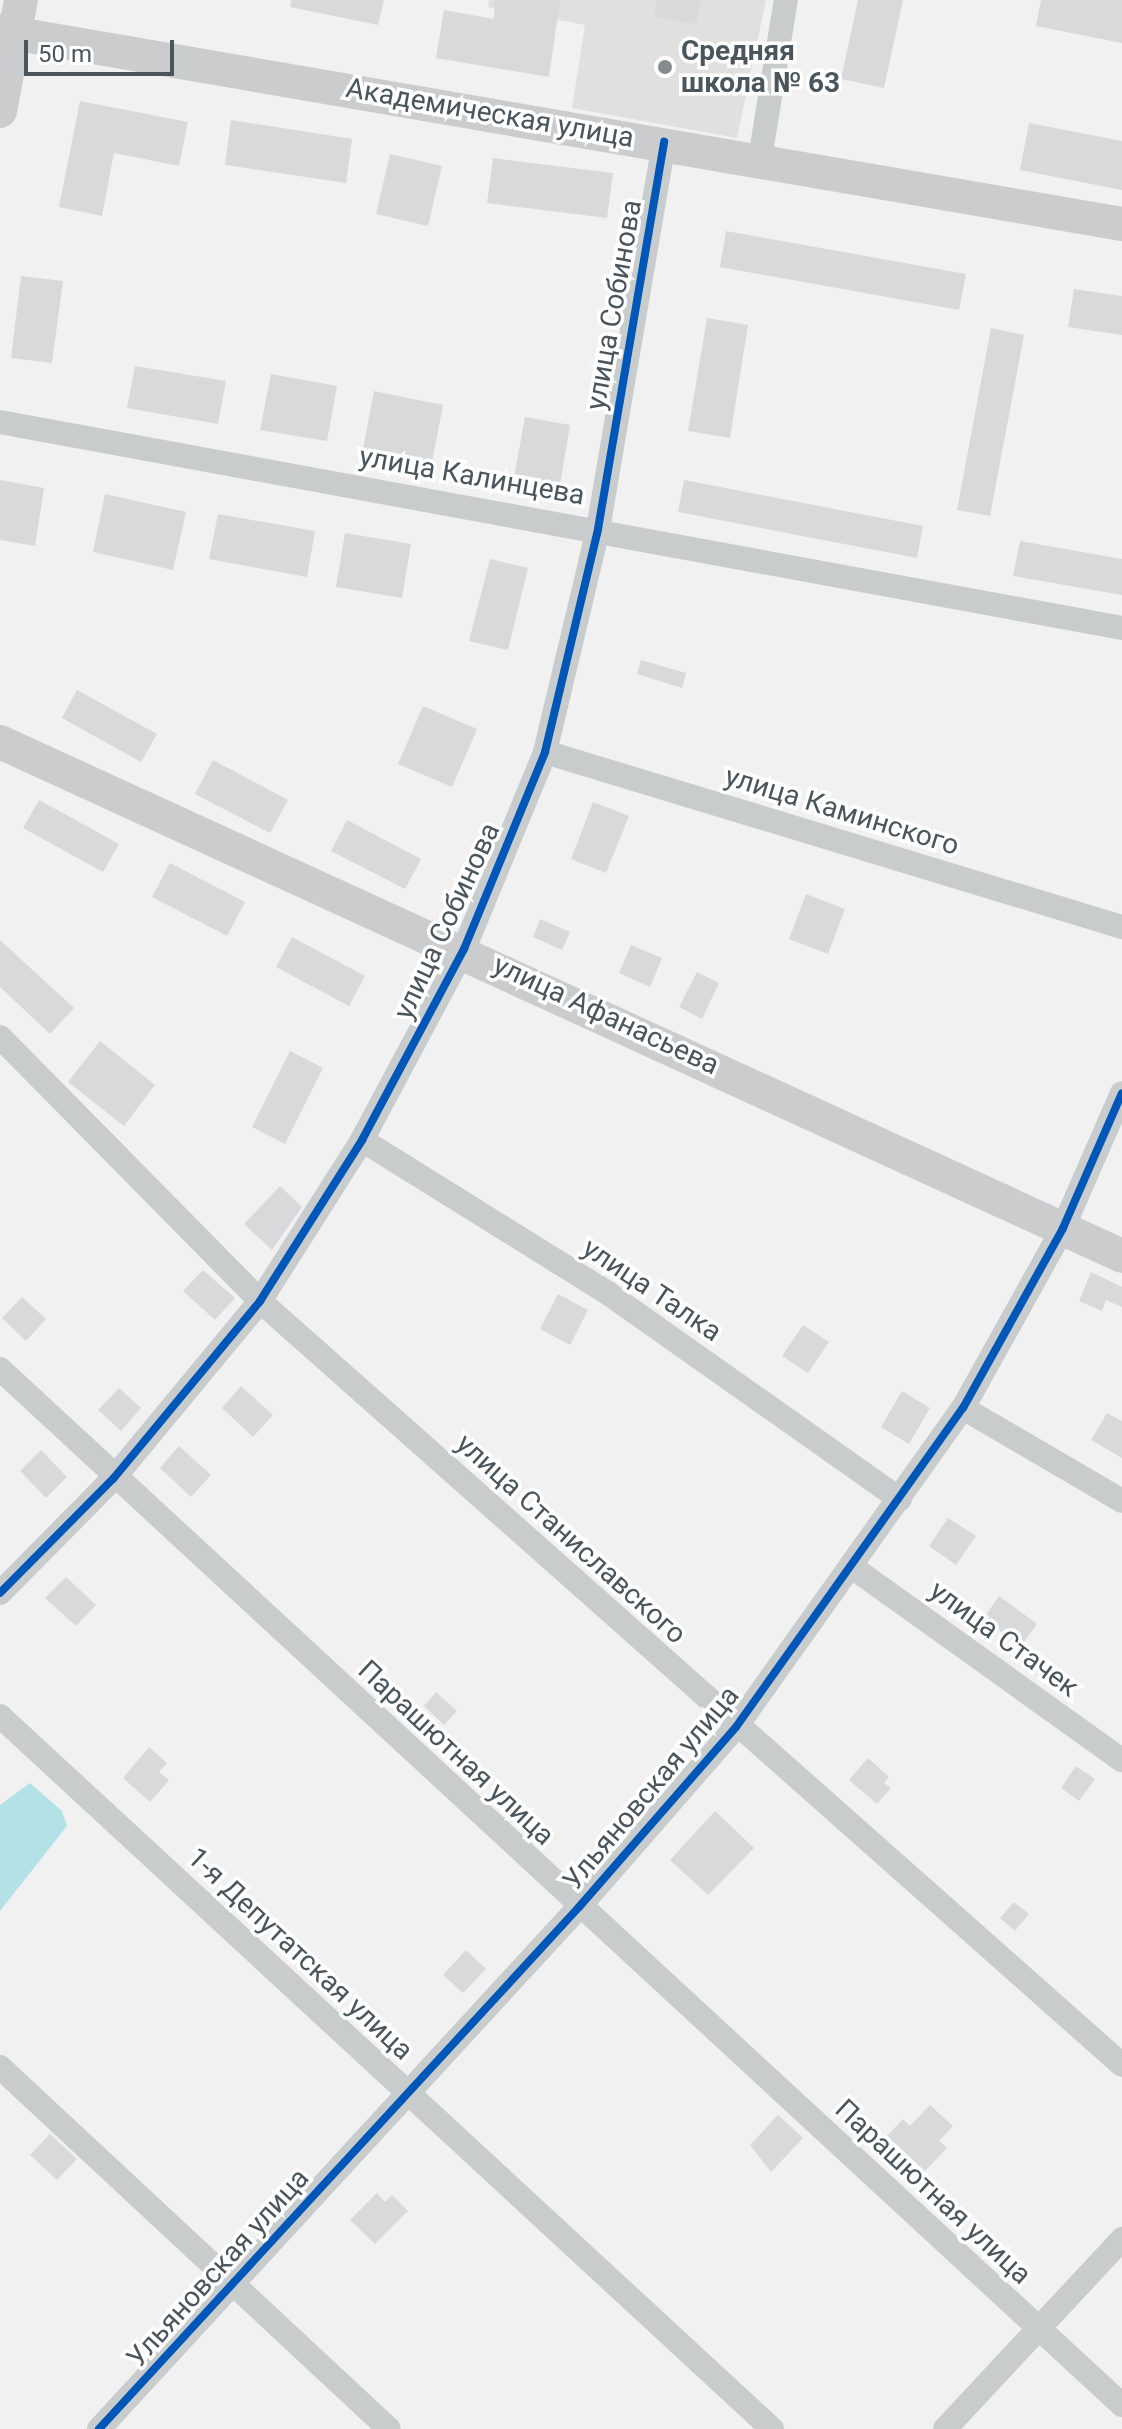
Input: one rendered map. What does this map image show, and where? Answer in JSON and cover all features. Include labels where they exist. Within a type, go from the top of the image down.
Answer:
[{"type":"street","points":[[0,111],[5,24],[1,0]]},
{"type":"street","points":[[5,24],[21,0]]},
{"type":"street","points":[[760,158],[786,0]]},
{"type":"street","name":"Академическая улица","points":[[5,24],[1122,224]]},
{"type":"street","name":"улица Собинова","points":[[0,1593],[113,1479],[260,1301],[362,1140],[464,949],[545,752],[598,529],[664,142]]},
{"type":"street","name":"улица Калинцева","points":[[0,422],[598,529],[1122,628]]},
{"type":"street","name":"улица Афанасьева","points":[[0,742],[464,949],[1122,1256]]},
{"type":"street","name":"улица Каминского","points":[[545,752],[1122,927]]},
{"type":"street","name":"улица Станиславского","points":[[0,1037],[260,1301],[736,1727],[1122,2065]]},
{"type":"street","name":"Ульяновская улица","points":[[99,2429],[234,2286],[406,2093],[579,1907],[736,1727],[963,1408],[1063,1228],[1122,1093]]},
{"type":"street","name":"улица Талка","points":[[362,1140],[609,1294],[900,1499]]},
{"type":"street","name":"Парашютная улица","points":[[0,1369],[113,1479],[1122,2405]]},
{"type":"street","points":[[963,1408],[1122,1501]]},
{"type":"street","name":"улица Стачек","points":[[852,1567],[1122,1760]]},
{"type":"street","name":"1-я Депутатская улица","points":[[0,1716],[772,2429]]},
{"type":"street","points":[[0,2067],[389,2429]]},
{"type":"street","points":[[945,2429],[1122,2239]]},
{"type":"shaded area","name":"Средняя школа № 63","points":[[489,0],[766,0],[737,138],[572,108],[585,25],[488,7]]},
{"type":"water","points":[[30,1783],[62,1811],[67,1826],[0,1911],[0,1805]]},
{"type":"building","points":[[291,0],[384,0],[378,25],[290,7]]},
{"type":"building","points":[[495,0],[560,0],[549,77],[436,58],[444,10],[494,19]]},
{"type":"building","points":[[657,0],[701,0],[696,24],[654,17]]},
{"type":"building","points":[[858,0],[903,0],[884,88],[841,79]]},
{"type":"building","points":[[1041,0],[1122,0],[1122,43],[1036,26]]},
{"type":"building","points":[[80,101],[188,122],[179,166],[114,153],[102,216],[59,207]]},
{"type":"building","points":[[231,120],[352,139],[346,183],[225,165]]},
{"type":"building","points":[[1029,123],[1122,141],[1122,190],[1020,170]]},
{"type":"building","points":[[390,154],[442,166],[428,226],[376,214]]},
{"type":"building","points":[[493,158],[613,173],[607,218],[487,203]]},
{"type":"building","points":[[726,231],[966,274],[959,310],[720,267]]},
{"type":"building","points":[[21,276],[63,281],[52,363],[11,358]]},
{"type":"building","points":[[1074,289],[1122,296],[1122,335],[1068,327]]},
{"type":"building","points":[[707,318],[748,325],[730,438],[688,431]]},
{"type":"building","points":[[991,328],[1024,335],[990,516],[957,510]]},
{"type":"building","points":[[135,366],[226,381],[218,424],[127,408]]},
{"type":"building","points":[[271,374],[337,386],[327,441],[260,430]]},
{"type":"building","points":[[374,391],[443,405],[432,462],[363,449]]},
{"type":"building","points":[[525,417],[570,425],[559,491],[513,483]]},
{"type":"building","points":[[0,480],[44,488],[35,546],[0,540]]},
{"type":"building","points":[[684,480],[923,526],[917,558],[678,512]]},
{"type":"building","points":[[105,494],[186,512],[173,570],[93,552]]},
{"type":"building","points":[[218,514],[315,531],[307,577],[209,559]]},
{"type":"building","points":[[345,533],[411,544],[402,598],[336,587]]},
{"type":"building","points":[[1020,541],[1122,559],[1122,595],[1013,576]]},
{"type":"building","points":[[490,559],[528,568],[508,650],[469,641]]},
{"type":"building","points":[[641,660],[686,673],[682,688],[637,674]]},
{"type":"building","points":[[77,690],[157,734],[141,762],[62,718]]},
{"type":"building","points":[[423,706],[477,729],[452,787],[398,764]]},
{"type":"building","points":[[213,760],[288,800],[270,833],[195,794]]},
{"type":"building","points":[[39,800],[119,844],[103,872],[23,828]]},
{"type":"building","points":[[593,802],[629,816],[606,873],[571,859]]},
{"type":"building","points":[[347,820],[421,859],[405,889],[331,851]]},
{"type":"building","points":[[170,863],[245,902],[227,936],[152,897]]},
{"type":"building","points":[[806,894],[845,909],[828,954],[789,939]]},
{"type":"building","points":[[540,919],[570,932],[562,950],[533,937]]},
{"type":"building","points":[[292,937],[365,976],[349,1006],[276,967]]},
{"type":"building","points":[[0,940],[74,1008],[50,1034],[0,987]]},
{"type":"building","points":[[631,945],[662,958],[650,987],[619,973]]},
{"type":"building","points":[[697,972],[719,983],[702,1019],[679,1007]]},
{"type":"building","points":[[100,1041],[155,1085],[124,1126],[68,1082]]},
{"type":"building","points":[[290,1051],[323,1068],[285,1144],[252,1127]]},
{"type":"building","points":[[280,1186],[302,1207],[272,1250],[244,1224]]},
{"type":"building","points":[[203,1270],[235,1298],[215,1320],[183,1291]]},
{"type":"building","points":[[1091,1272],[1122,1287],[1122,1307],[1106,1300],[1102,1311],[1079,1301]]},
{"type":"building","points":[[558,1294],[588,1310],[570,1345],[540,1329]]},
{"type":"building","points":[[22,1297],[46,1319],[26,1341],[2,1318]]},
{"type":"building","points":[[803,1325],[829,1342],[808,1373],[782,1356]]},
{"type":"building","points":[[241,1386],[273,1415],[253,1437],[222,1408]]},
{"type":"building","points":[[119,1388],[141,1408],[121,1431],[98,1410]]},
{"type":"building","points":[[902,1391],[930,1408],[909,1444],[881,1427]]},
{"type":"building","points":[[1107,1413],[1122,1421],[1122,1458],[1091,1440]]},
{"type":"building","points":[[179,1446],[211,1475],[191,1497],[160,1468]]},
{"type":"building","points":[[41,1450],[67,1477],[46,1498],[20,1471]]},
{"type":"building","points":[[948,1518],[976,1536],[956,1565],[929,1546]]},
{"type":"building","points":[[66,1577],[96,1605],[76,1626],[45,1598]]},
{"type":"building","points":[[999,1596],[1037,1624],[1021,1646],[983,1619]]},
{"type":"building","points":[[436,1692],[457,1711],[444,1725],[424,1706]]},
{"type":"building","points":[[149,1747],[167,1763],[159,1772],[169,1780],[150,1802],[123,1778]]},
{"type":"building","points":[[868,1758],[889,1777],[884,1783],[891,1788],[877,1804],[849,1780]]},
{"type":"building","points":[[1076,1766],[1095,1779],[1079,1801],[1061,1788]]},
{"type":"building","points":[[715,1811],[754,1848],[708,1895],[670,1860]]},
{"type":"building","points":[[1014,1902],[1029,1914],[1015,1931],[1000,1918]]},
{"type":"building","points":[[466,1950],[486,1969],[463,1993],[443,1975]]},
{"type":"building","points":[[930,2105],[953,2126],[939,2141],[947,2148],[925,2171],[887,2136],[903,2119],[910,2126]]},
{"type":"building","points":[[778,2115],[803,2138],[771,2172],[750,2145]]},
{"type":"building","points":[[50,2134],[77,2159],[57,2180],[30,2155]]},
{"type":"building","points":[[377,2193],[385,2202],[392,2195],[408,2211],[375,2244],[350,2220]]},
{"type":"cycle path","points":[[0,1593],[113,1479],[260,1301],[362,1140],[464,949],[545,752],[598,529],[664,142]]},
{"type":"cycle path","points":[[99,2429],[579,1907],[736,1727],[963,1408],[1063,1228],[1122,1093]]},
{"type":"place","name":"Средняя школа № 63","points":[[665,67]]}]
